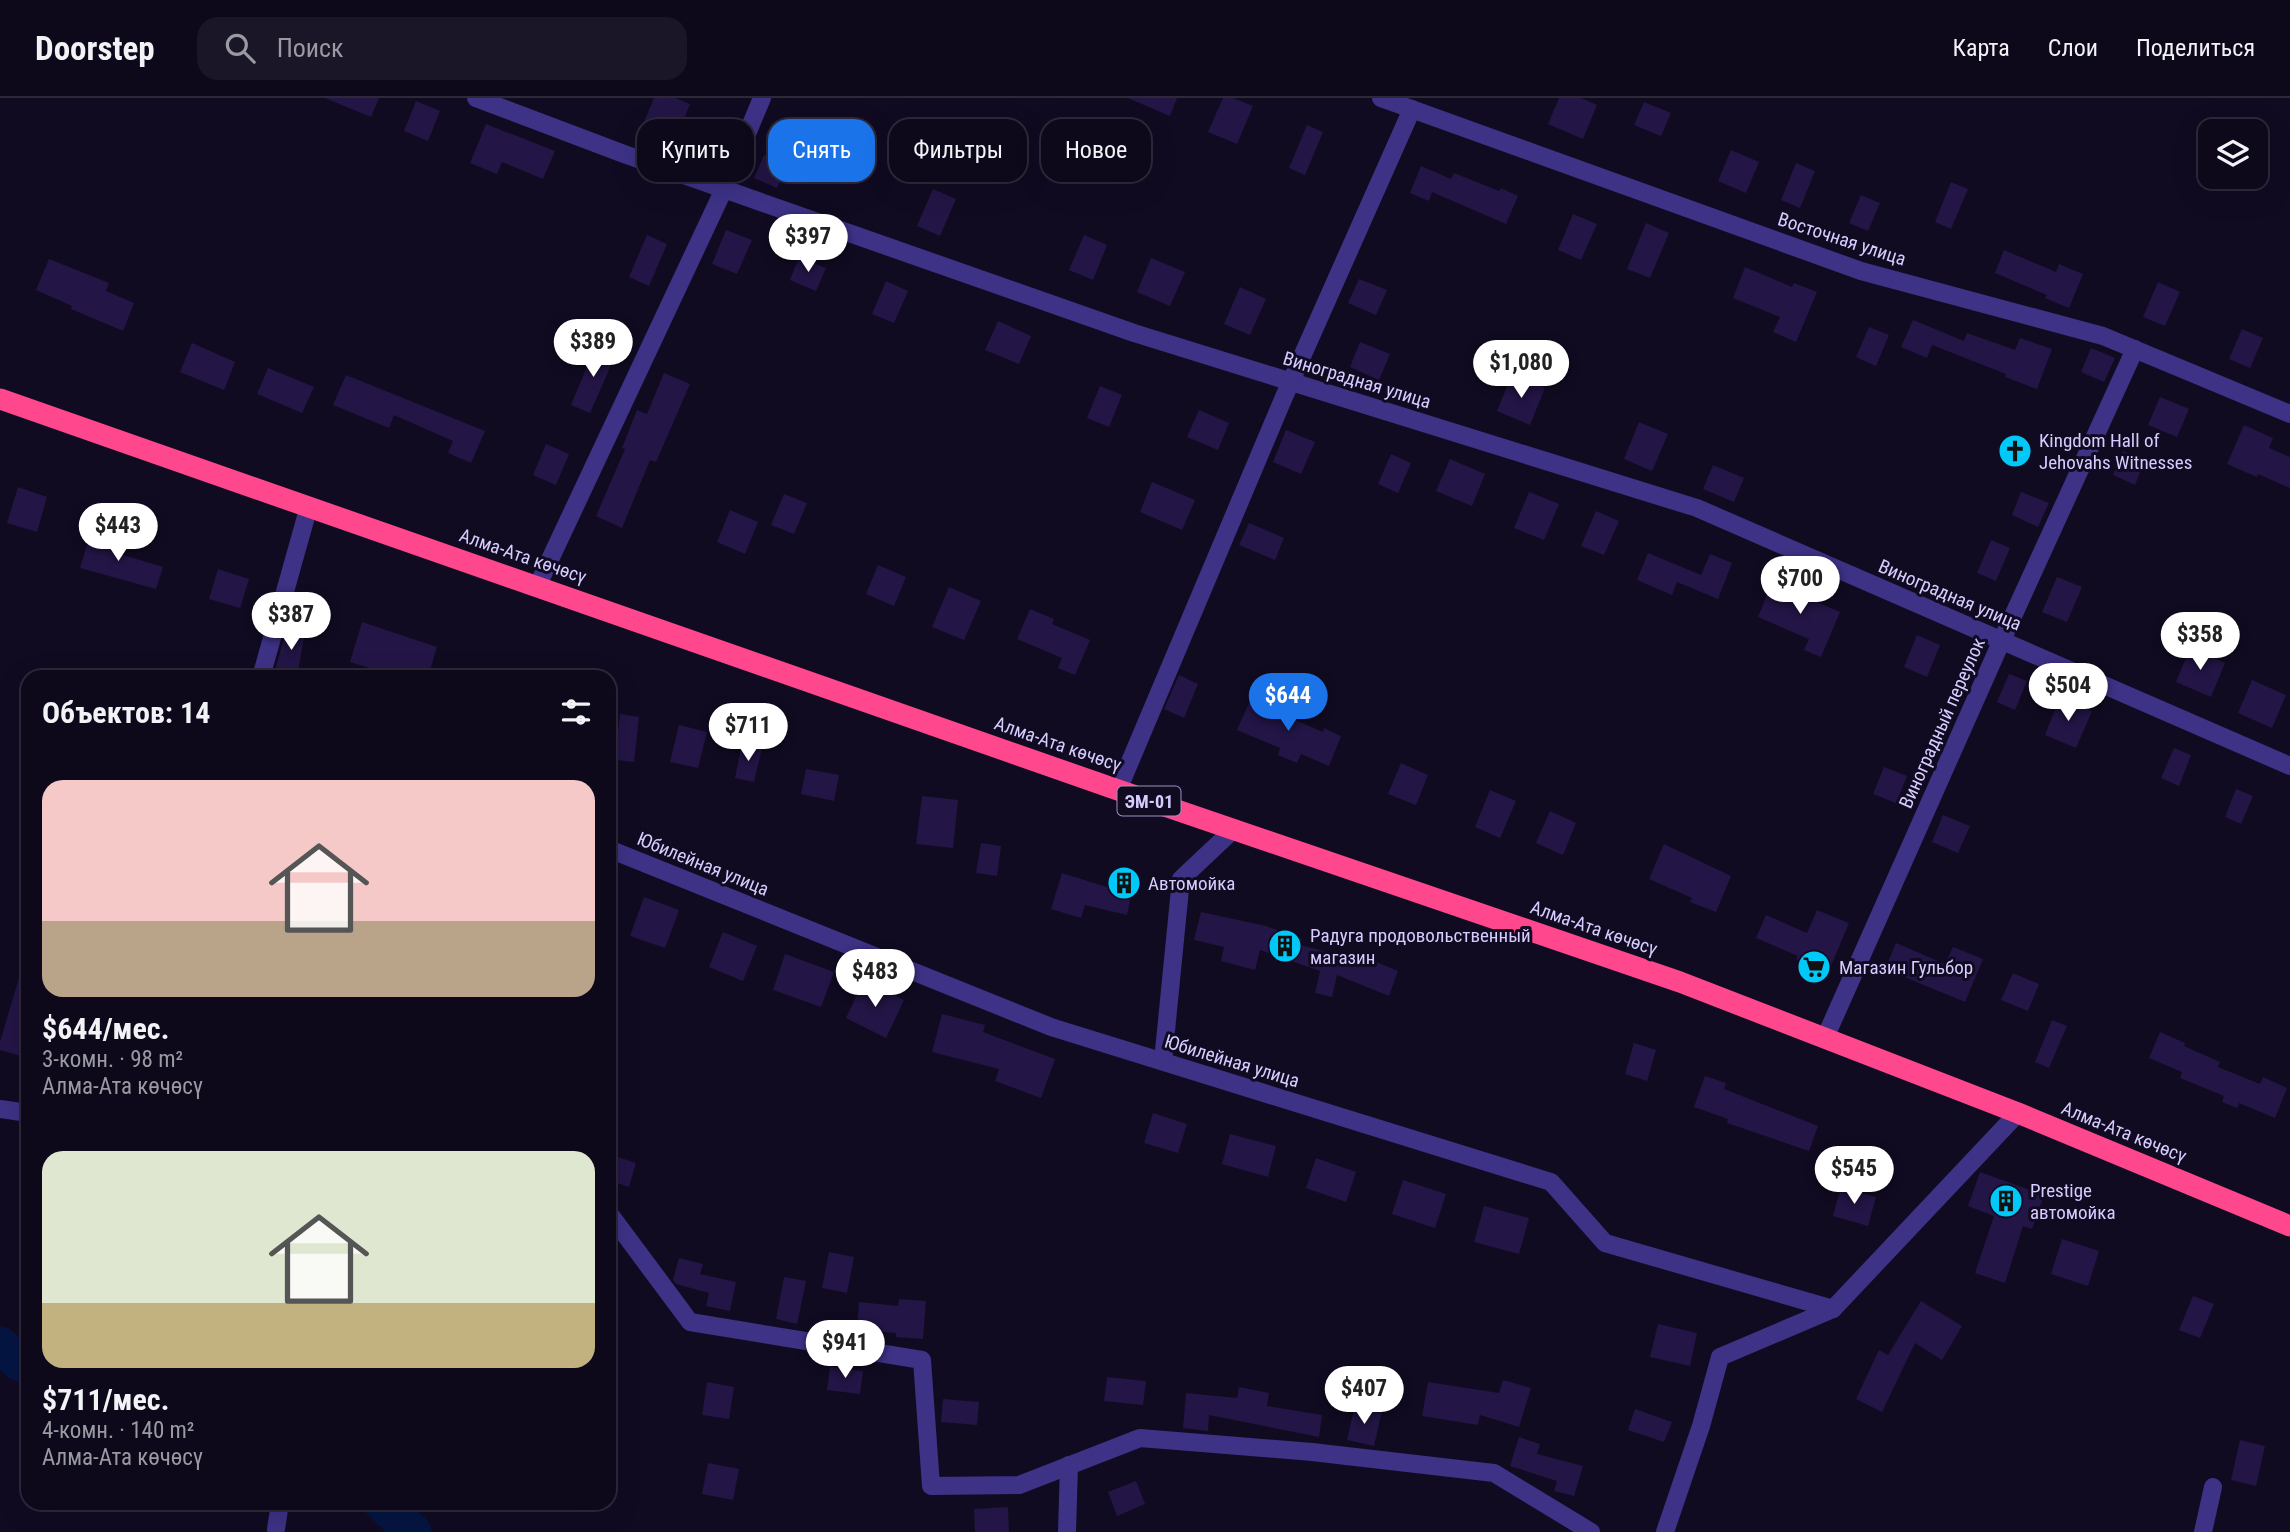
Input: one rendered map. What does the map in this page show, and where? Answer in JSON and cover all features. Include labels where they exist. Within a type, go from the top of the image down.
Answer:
[{"type":"highway","name":"Алма-Ата көчөсү","points":[[0,399],[1233,830],[1643,969],[2018,1113],[2290,1226]]},
{"type":"street","name":"Виноградная улица","points":[[476,98],[724,189],[1134,333],[1697,508],[2290,766]]},
{"type":"street","points":[[538,585],[724,189],[762,98]]},
{"type":"street","name":"Восточная улица","points":[[1381,98],[1861,271],[2103,336],[2290,414]]},
{"type":"street","points":[[1118,790],[1290,382],[1412,109]]},
{"type":"street","name":"Виноградный переулок","points":[[1825,1038],[2135,349]]},
{"type":"street","points":[[263,670],[309,506]]},
{"type":"street","points":[[1163,1061],[1181,879],[1233,830]]},
{"type":"street","name":"Юбилейная улица","points":[[616,852],[1051,1027],[1550,1182],[1605,1243],[1833,1308]]},
{"type":"street","points":[[0,1109],[21,1112]]},
{"type":"street","points":[[1665,1532],[1701,1426],[1720,1357],[1833,1308],[2018,1113]]},
{"type":"street","points":[[616,1222],[690,1322],[922,1360],[931,1486],[1019,1485],[1140,1438],[1312,1452],[1494,1473],[1591,1532]]},
{"type":"street","points":[[1067,1532],[1069,1465]]},
{"type":"street","points":[[2203,1532],[2213,1487]]},
{"type":"street","points":[[276,1529],[279,1510]]},
{"type":"building","points":[[325,98],[379,98],[371,117]]},
{"type":"building","points":[[654,98],[675,98],[690,104],[684,119],[645,119]]},
{"type":"building","points":[[1128,98],[1177,98],[1170,116]]},
{"type":"building","points":[[1223,98],[1233,98],[1253,106],[1237,144],[1208,132]]},
{"type":"building","points":[[1559,98],[1581,98],[1597,105],[1583,139],[1548,124]]},
{"type":"building","points":[[416,101],[440,111],[428,141],[404,131]]},
{"type":"building","points":[[1644,102],[1671,113],[1661,136],[1634,125]]},
{"type":"building","points":[[486,124],[555,151],[543,179],[502,162],[497,174],[470,163]]},
{"type":"building","points":[[1307,125],[1323,132],[1305,175],[1289,168]]},
{"type":"building","points":[[1731,150],[1759,162],[1746,193],[1718,181]]},
{"type":"building","points":[[764,155],[768,157],[768,182],[780,182],[777,188],[754,178]]},
{"type":"building","points":[[1796,163],[1815,171],[1800,208],[1781,200]]},
{"type":"building","points":[[1421,166],[1451,179],[1454,173],[1518,196],[1506,224],[1432,192],[1429,201],[1410,193]]},
{"type":"building","points":[[1951,182],[1968,189],[1951,229],[1935,222]]},
{"type":"building","points":[[933,189],[956,199],[940,236],[917,226]]},
{"type":"building","points":[[1861,195],[1880,203],[1868,231],[1849,223]]},
{"type":"building","points":[[1573,214],[1597,224],[1581,260],[1558,250]]},
{"type":"building","points":[[1646,223],[1669,233],[1650,278],[1627,269]]},
{"type":"building","points":[[726,230],[752,240],[737,274],[712,264]]},
{"type":"building","points":[[647,235],[667,244],[649,286],[629,277]]},
{"type":"building","points":[[1084,235],[1107,245],[1093,280],[1069,270]]},
{"type":"building","points":[[2004,250],[2056,272],[2059,264],[2083,274],[2069,308],[2045,298],[2047,295],[1995,273]]},
{"type":"building","points":[[799,257],[826,268],[816,291],[790,280]]},
{"type":"building","points":[[1151,258],[1185,272],[1170,306],[1137,292]]},
{"type":"building","points":[[49,259],[109,283],[106,291],[134,303],[123,331],[71,309],[72,306],[36,290]]},
{"type":"building","points":[[1745,267],[1792,287],[1794,283],[1817,292],[1796,342],[1773,332],[1780,317],[1733,298]]},
{"type":"building","points":[[1359,279],[1387,290],[1376,315],[1348,303]]},
{"type":"building","points":[[886,281],[908,291],[894,323],[872,314]]},
{"type":"building","points":[[2158,282],[2180,292],[2165,326],[2143,317]]},
{"type":"building","points":[[1240,287],[1266,299],[1250,335],[1224,324]]},
{"type":"building","points":[[1913,320],[1964,341],[1967,333],[2015,350],[2020,338],[2052,349],[2037,389],[1932,345],[1927,358],[1901,347]]},
{"type":"building","points":[[998,321],[1031,336],[1019,364],[985,350]]},
{"type":"building","points":[[1869,327],[1889,335],[1876,366],[1856,357]]},
{"type":"building","points":[[2242,329],[2263,338],[2250,368],[2229,359]]},
{"type":"building","points":[[1360,342],[1390,354],[1379,380],[1350,367]]},
{"type":"building","points":[[192,343],[235,362],[224,390],[180,372]]},
{"type":"building","points":[[596,345],[616,354],[590,413],[571,405]]},
{"type":"building","points":[[2091,348],[2115,358],[2104,382],[2081,372]]},
{"type":"building","points":[[268,368],[314,387],[302,413],[257,394]]},
{"type":"building","points":[[664,373],[690,384],[656,462],[650,460],[622,528],[596,516],[625,449],[622,448],[637,410],[647,414]]},
{"type":"building","points":[[1512,374],[1545,388],[1530,425],[1497,411]]},
{"type":"building","points":[[346,375],[485,431],[471,463],[448,453],[453,441],[394,415],[389,428],[333,405]]},
{"type":"building","points":[[1100,386],[1122,395],[1109,427],[1087,418]]},
{"type":"building","points":[[2160,397],[2189,409],[2177,437],[2148,425]]},
{"type":"building","points":[[1199,410],[1229,423],[1218,450],[1187,437]]},
{"type":"building","points":[[1639,422],[1668,434],[1652,471],[1624,459]]},
{"type":"building","points":[[2244,425],[2273,438],[2269,448],[2290,457],[2290,488],[2227,464]]},
{"type":"building","points":[[1286,430],[1315,442],[1301,474],[1273,462]]},
{"type":"building","points":[[546,444],[569,454],[556,485],[533,475]]},
{"type":"building","points":[[2123,451],[2145,460],[2135,485],[2113,475]]},
{"type":"building","points":[[1391,454],[1411,463],[1398,493],[1378,484]]},
{"type":"building","points":[[1450,459],[1485,474],[1472,506],[1436,491]]},
{"type":"building","points":[[1713,465],[1744,478],[1734,502],[1703,489]]},
{"type":"building","points":[[1152,482],[1195,500],[1182,530],[1140,512]]},
{"type":"building","points":[[18,487],[47,497],[37,532],[7,523]]},
{"type":"building","points":[[1529,492],[1559,504],[1544,540],[1514,528]]},
{"type":"building","points":[[2021,492],[2049,503],[2038,527],[2012,515]]},
{"type":"building","points":[[784,494],[807,503],[794,534],[771,525]]},
{"type":"building","points":[[730,510],[758,522],[745,554],[717,542]]},
{"type":"building","points":[[1596,511],[1619,521],[1604,555],[1581,546]]},
{"type":"building","points":[[1249,523],[1284,538],[1275,560],[1239,545]]},
{"type":"building","points":[[91,531],[117,539],[113,552],[163,567],[156,589],[80,568]]},
{"type":"building","points":[[1991,540],[2010,548],[1996,581],[1977,573]]},
{"type":"building","points":[[1648,553],[1701,575],[1710,554],[1732,563],[1718,599],[1677,582],[1672,595],[1637,580]]},
{"type":"building","points":[[878,565],[906,577],[894,606],[866,594]]},
{"type":"building","points":[[218,569],[249,579],[240,608],[209,599]]},
{"type":"building","points":[[2057,577],[2082,587],[2067,622],[2042,612]]},
{"type":"building","points":[[1773,580],[1840,612],[1821,657],[1804,650],[1809,639],[1758,617]]},
{"type":"building","points":[[949,587],[981,601],[964,640],[932,627]]},
{"type":"building","points":[[1030,609],[1054,619],[1052,624],[1090,640],[1075,675],[1058,668],[1062,658],[1017,639]]},
{"type":"building","points":[[362,622],[437,647],[430,670],[376,670],[350,662]]},
{"type":"building","points":[[288,624],[306,627],[298,670],[275,670]]},
{"type":"building","points":[[1917,635],[1940,645],[1927,677],[1904,667]]},
{"type":"building","points":[[2190,648],[2225,663],[2211,697],[2176,682]]},
{"type":"building","points":[[2009,674],[2027,681],[2015,710],[1997,702]]},
{"type":"building","points":[[1179,675],[1198,684],[1184,718],[1164,709]]},
{"type":"building","points":[[2252,680],[2286,695],[2272,728],[2238,713]]},
{"type":"building","points":[[1252,696],[1279,708],[1277,712],[1323,732],[1324,728],[1341,736],[1329,766],[1301,754],[1297,763],[1278,755],[1280,748],[1237,730]]},
{"type":"building","points":[[2060,697],[2092,711],[2076,748],[2045,735]]},
{"type":"building","points":[[620,714],[639,717],[634,762],[616,760]]},
{"type":"building","points":[[679,725],[707,732],[698,768],[670,762]]},
{"type":"building","points":[[742,743],[762,748],[754,782],[735,778]]},
{"type":"building","points":[[2174,748],[2191,755],[2179,786],[2161,778]]},
{"type":"building","points":[[1401,763],[1428,775],[1416,805],[1388,794]]},
{"type":"building","points":[[1884,767],[1907,776],[1896,803],[1873,794]]},
{"type":"building","points":[[806,769],[839,775],[834,801],[801,794]]},
{"type":"building","points":[[2236,789],[2253,796],[2241,824],[2225,817]]},
{"type":"building","points":[[1490,790],[1516,801],[1500,838],[1475,827]]},
{"type":"building","points":[[922,796],[958,800],[953,848],[916,844]]},
{"type":"building","points":[[1550,811],[1576,823],[1563,855],[1536,843]]},
{"type":"building","points":[[1943,815],[1970,826],[1958,853],[1932,842]]},
{"type":"building","points":[[981,843],[1001,846],[997,876],[976,873]]},
{"type":"building","points":[[1664,844],[1731,876],[1716,912],[1690,902],[1692,898],[1649,879]]},
{"type":"building","points":[[1117,868],[1136,872],[1127,915],[1085,905],[1081,918],[1051,909],[1062,873],[1113,889]]},
{"type":"building","points":[[644,897],[679,910],[665,948],[630,936]]},
{"type":"building","points":[[1817,910],[1849,923],[1828,973],[1796,959],[1798,956],[1756,938],[1766,915],[1807,933]]},
{"type":"building","points":[[1201,912],[1266,926],[1302,939],[1300,945],[1368,962],[1369,959],[1398,971],[1389,996],[1337,975],[1332,997],[1315,993],[1320,971],[1260,950],[1255,970],[1221,961],[1224,947],[1194,940]]},
{"type":"building","points":[[723,932],[757,946],[743,981],[709,967]]},
{"type":"building","points":[[1896,943],[1945,964],[1953,947],[1983,959],[1965,1002],[1885,969]]},
{"type":"building","points":[[785,954],[834,972],[821,1007],[773,990]]},
{"type":"building","points":[[21,971],[21,1056],[0,1050]]},
{"type":"building","points":[[2013,973],[2039,984],[2028,1011],[2001,1000]]},
{"type":"building","points":[[864,980],[904,1000],[886,1038],[846,1018]]},
{"type":"building","points":[[942,1014],[985,1025],[983,1032],[1055,1059],[1041,1098],[995,1081],[999,1069],[932,1052]]},
{"type":"building","points":[[2052,1020],[2067,1026],[2049,1068],[2035,1062]]},
{"type":"building","points":[[2160,1032],[2220,1062],[2218,1067],[2260,1084],[2263,1077],[2287,1088],[2275,1118],[2239,1103],[2237,1108],[2222,1102],[2224,1096],[2180,1078],[2182,1072],[2149,1058]]},
{"type":"building","points":[[1634,1043],[1656,1050],[1647,1081],[1625,1074]]},
{"type":"building","points":[[1705,1076],[1726,1083],[1724,1089],[1818,1126],[1809,1151],[1727,1123],[1728,1119],[1694,1107]]},
{"type":"building","points":[[1153,1113],[1187,1124],[1178,1153],[1144,1143]]},
{"type":"building","points":[[1230,1134],[1276,1146],[1268,1177],[1222,1164]]},
{"type":"building","points":[[616,1156],[636,1163],[629,1187],[616,1182]]},
{"type":"building","points":[[1316,1158],[1356,1172],[1346,1202],[1306,1188]]},
{"type":"building","points":[[1980,1172],[2044,1195],[2032,1229],[2023,1226],[2005,1283],[1975,1273],[1994,1216],[1968,1206]]},
{"type":"building","points":[[1403,1180],[1446,1194],[1435,1228],[1392,1214]]},
{"type":"building","points":[[1841,1187],[1876,1197],[1868,1226],[1833,1216]]},
{"type":"building","points":[[1484,1206],[1529,1218],[1519,1254],[1474,1242]]},
{"type":"building","points":[[2062,1239],[2099,1251],[2088,1286],[2051,1274]]},
{"type":"building","points":[[829,1252],[854,1257],[847,1293],[822,1288]]},
{"type":"building","points":[[679,1258],[703,1264],[700,1274],[736,1282],[730,1311],[706,1306],[709,1293],[676,1284],[673,1280]]},
{"type":"building","points":[[784,1277],[806,1281],[797,1324],[776,1319]]},
{"type":"building","points":[[2193,1296],[2214,1304],[2200,1338],[2179,1330]]},
{"type":"building","points":[[899,1299],[926,1301],[923,1339],[896,1337],[896,1333],[857,1330],[859,1302],[898,1306]]},
{"type":"building","points":[[1921,1301],[1962,1326],[1942,1360],[1915,1343],[1882,1412],[1856,1399],[1879,1350],[1888,1355]]},
{"type":"building","points":[[1658,1324],[1697,1333],[1690,1366],[1650,1357]]},
{"type":"building","points":[[830,1367],[863,1371],[860,1394],[827,1390]]},
{"type":"building","points":[[1107,1377],[1146,1381],[1143,1405],[1104,1401]]},
{"type":"building","points":[[1503,1380],[1531,1388],[1519,1427],[1480,1415],[1478,1425],[1422,1416],[1428,1382],[1499,1393]]},
{"type":"building","points":[[707,1382],[734,1387],[729,1419],[702,1415]]},
{"type":"building","points":[[1239,1387],[1269,1393],[1267,1406],[1322,1415],[1319,1437],[1209,1415],[1208,1431],[1183,1428],[1186,1393],[1237,1398]]},
{"type":"building","points":[[943,1399],[979,1402],[977,1425],[941,1422]]},
{"type":"building","points":[[1355,1405],[1382,1411],[1374,1446],[1347,1440]]},
{"type":"building","points":[[1635,1409],[1672,1422],[1664,1442],[1628,1430]]},
{"type":"building","points":[[1519,1437],[1540,1444],[1537,1454],[1583,1466],[1574,1496],[1554,1491],[1557,1481],[1510,1466]]},
{"type":"building","points":[[2240,1440],[2265,1446],[2256,1486],[2231,1480]]},
{"type":"building","points":[[708,1463],[739,1469],[733,1500],[702,1494]]},
{"type":"building","points":[[1136,1481],[1145,1504],[1117,1516],[1108,1492]]},
{"type":"building","points":[[1008,1507],[1009,1532],[975,1532],[974,1509]]},
{"type":"waterway","points":[[0,1345],[21,1363]]},
{"type":"waterway","points":[[389,1510],[413,1532]]},
{"type":"place","name":"Kingdom Hall of Jehovahs Witnesses","points":[[2015,451]]},
{"type":"place","name":"Автомойка","points":[[1124,883]]},
{"type":"place","name":"Радуга продовольственный магазин","points":[[1285,946]]},
{"type":"place","name":"Магазин Гульбор","points":[[1814,967]]},
{"type":"place","name":"Prestige автомойка","points":[[2006,1201]]}]
